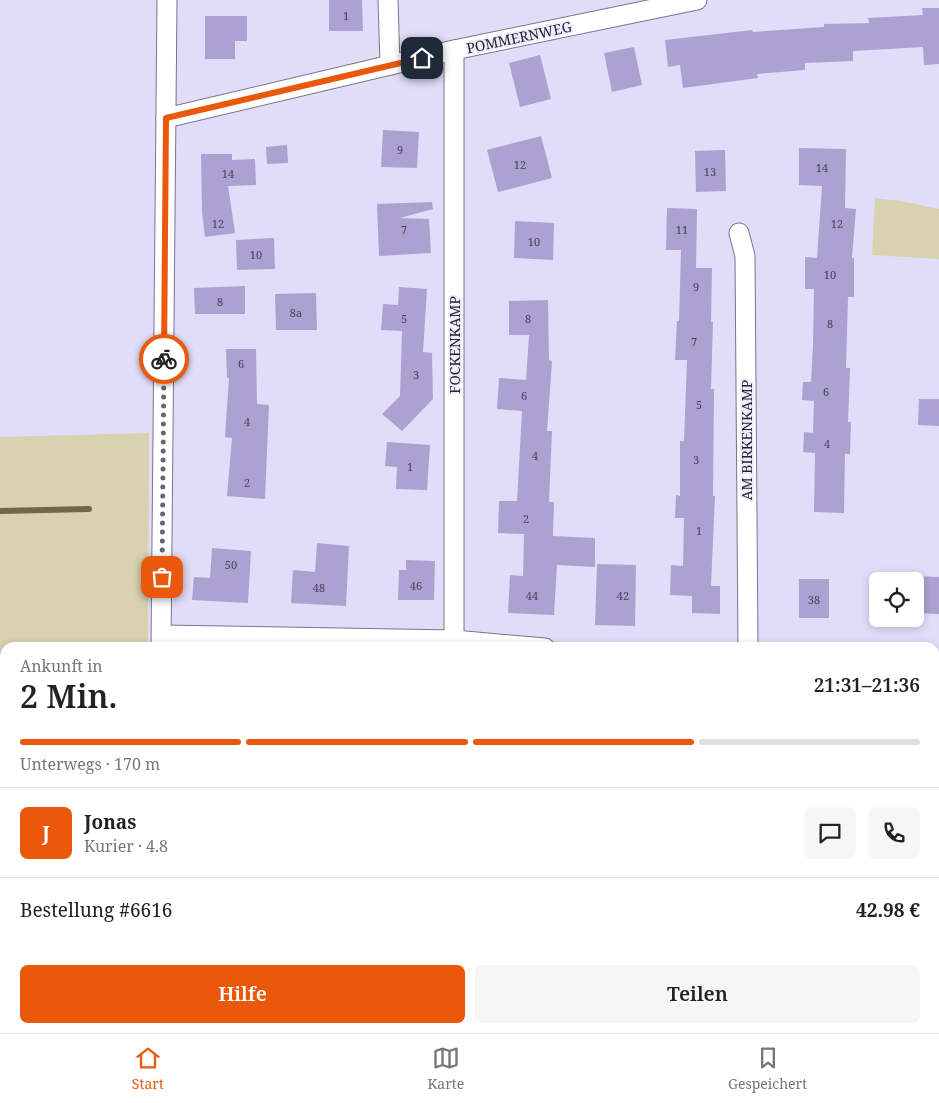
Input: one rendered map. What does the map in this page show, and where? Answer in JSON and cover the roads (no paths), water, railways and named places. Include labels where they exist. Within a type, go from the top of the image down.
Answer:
[{"type":"street","points":[[167,0],[162,641],[454,640],[477,642]]},
{"type":"street","points":[[388,0],[390,65]]},
{"type":"street","name":"POMMERNWEG","points":[[166,118],[454,50],[697,0]]},
{"type":"street","name":"FOCKENKAMP","points":[[454,50],[454,640]]},
{"type":"street","name":"AM BIRKENKAMP","points":[[739,233],[745,256],[748,642]]},
{"type":"waterway","points":[[0,511],[89,509]]}]
